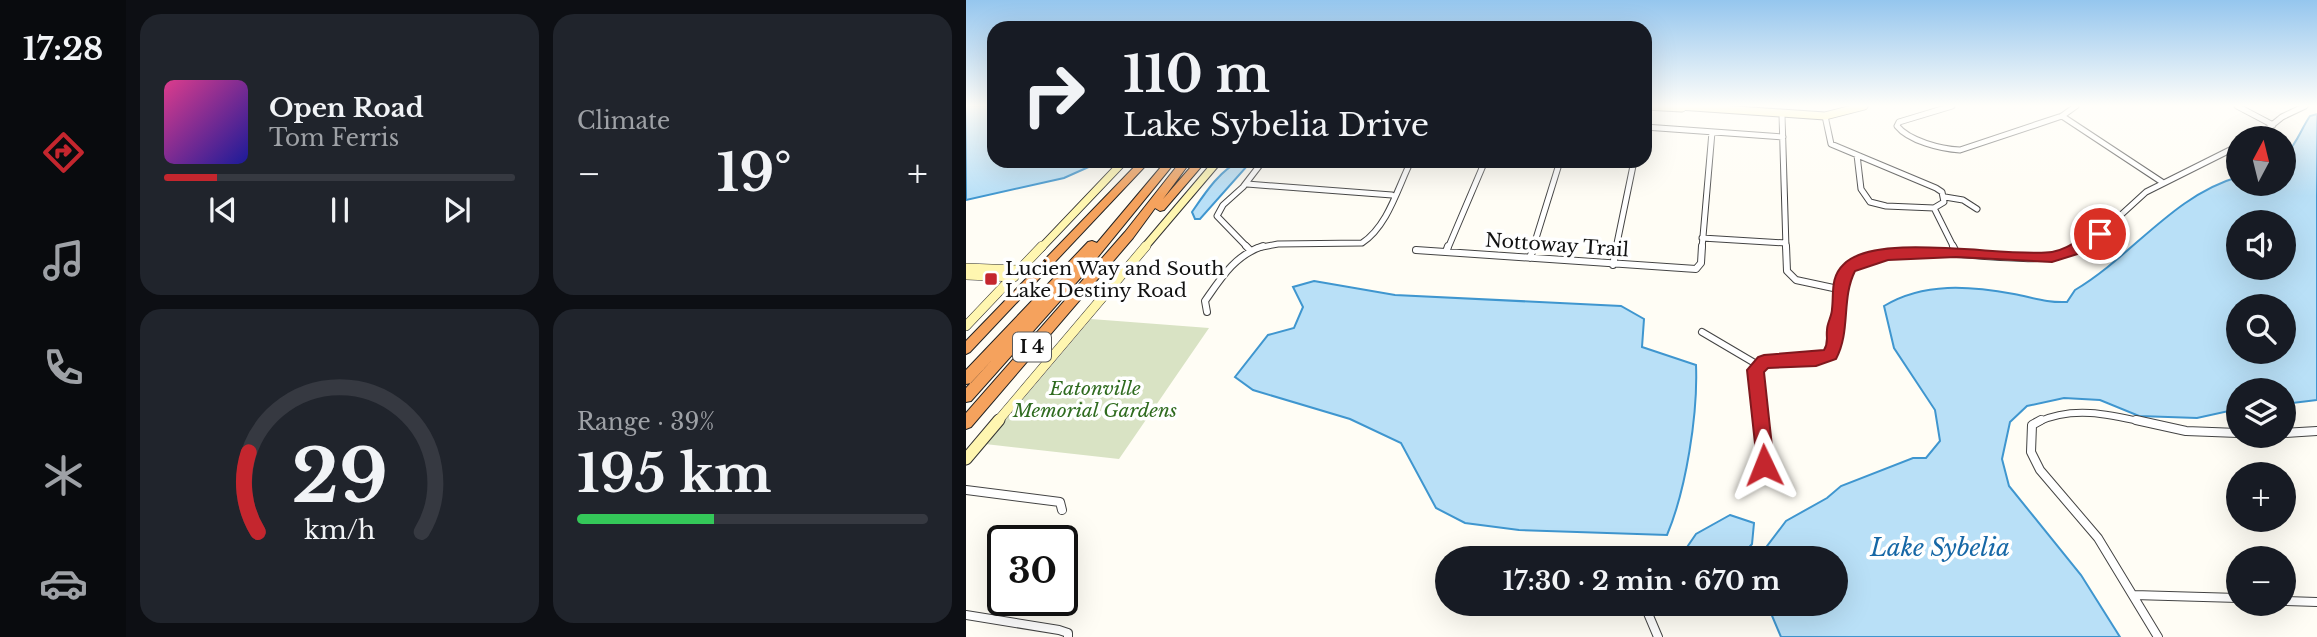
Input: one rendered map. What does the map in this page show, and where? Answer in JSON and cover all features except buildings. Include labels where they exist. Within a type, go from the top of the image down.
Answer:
[{"type":"highway","name":"I 4","points":[[966,349],[1138,168]]},
{"type":"highway","points":[[966,379],[1086,251],[1155,168]]},
{"type":"highway","points":[[966,397],[1087,262],[1165,168]]},
{"type":"highway","name":"I 4","points":[[966,423],[1099,270],[1180,168]]},
{"type":"highway","points":[[1099,270],[1117,255],[1195,168]]},
{"type":"street","points":[[1713,136],[1702,238],[1786,243]]},
{"type":"street","points":[[1765,136],[1783,137],[1786,243],[1790,276],[1838,289]]},
{"type":"street","points":[[1827,136],[1828,140],[1857,155],[1936,188],[1945,197],[1963,200],[1977,209]]},
{"type":"street","points":[[1913,136],[1956,150],[2000,136]]},
{"type":"street","points":[[2092,136],[2162,182]]},
{"type":"street","points":[[1702,332],[1758,365],[1773,360],[1816,359],[1830,355],[1837,343],[1835,331],[1840,308],[1838,289],[1849,268],[1872,257],[1956,252],[2038,257],[2063,255],[2100,234],[2146,192],[2226,152]]},
{"type":"street","points":[[1857,155],[1863,195],[1869,202],[1934,208],[1944,202],[1945,197]]},
{"type":"street","points":[[966,326],[1117,168]]},
{"type":"street","points":[[966,459],[1211,168]]},
{"type":"street","points":[[1247,184],[1248,178],[1257,168]]},
{"type":"street","points":[[1207,312],[1205,301],[1232,265],[1250,250],[1278,242],[1352,247],[1371,238],[1407,168]]},
{"type":"street","points":[[1446,252],[1482,168]]},
{"type":"street","points":[[1530,258],[1558,168]]},
{"type":"street","points":[[1613,265],[1633,168]]},
{"type":"street","points":[[1250,250],[1220,223],[1217,216],[1224,201],[1247,184],[1392,195]]},
{"type":"street","points":[[1934,208],[1956,252]]},
{"type":"street","name":"Nottoway Trail","points":[[1416,250],[1696,269],[1701,262],[1702,238]]},
{"type":"street","points":[[966,268],[1021,270]]},
{"type":"street","points":[[966,275],[1014,277]]},
{"type":"street","points":[[1758,365],[1755,377],[1763,431],[1764,465]]},
{"type":"street","points":[[2158,637],[2098,538],[2040,470],[2031,452],[2032,425],[2047,415],[2076,411],[2181,431],[2226,433]]},
{"type":"street","points":[[2296,432],[2317,431]]},
{"type":"street","points":[[966,490],[1060,502],[1062,510]]},
{"type":"street","points":[[2134,595],[2226,598]]},
{"type":"street","points":[[2296,601],[2317,602]]},
{"type":"street","points":[[966,615],[1059,630],[1068,633],[1068,637]]},
{"type":"street","points":[[1649,616],[1658,637]]},
{"type":"green space","name":"Eatonville Memorial Gardens","points":[[1091,319],[1209,328],[1119,459],[985,444]]},
{"type":"water","points":[[966,136],[987,136],[987,168],[1086,168],[1064,178],[966,200]]},
{"type":"water","name":"Lake Sybelia","points":[[2299,136],[2317,136],[2317,400],[2296,403],[2296,378],[2226,378],[2226,412],[2197,418],[2139,416],[2100,400],[2064,398],[2027,406],[2010,422],[2002,459],[2009,486],[2081,575],[2120,637],[1781,637],[1772,616],[1848,616],[1848,546],[1767,546],[1786,521],[1827,498],[1841,486],[1913,458],[1926,458],[1940,441],[1935,410],[1894,348],[1884,306],[1915,293],[1947,288],[1981,289],[2067,302],[2075,290],[2115,261],[2173,212],[2226,182],[2226,196],[2296,196],[2296,140]]},
{"type":"water","points":[[1245,168],[1200,219],[1195,219],[1192,212],[1226,170]]},
{"type":"water","points":[[1314,281],[1395,295],[1621,306],[1644,319],[1642,347],[1696,365],[1695,406],[1689,452],[1680,496],[1667,535],[1519,530],[1465,523],[1436,508],[1401,443],[1350,419],[1253,390],[1235,377],[1268,335],[1294,328],[1303,307],[1293,287]]},
{"type":"water","points":[[1730,515],[1754,523],[1750,546],[1688,546],[1696,534]]},
{"type":"place","name":"Lucien Way and South Lake Destiny Road","points":[[991,279]]},
{"type":"route","points":[[1764,465],[1763,431],[1755,377],[1758,365],[1773,360],[1816,359],[1830,355],[1837,343],[1835,331],[1840,308],[1838,289],[1849,268],[1860,261],[1888,255],[1977,252],[2052,257],[2079,248],[2100,234]]}]
